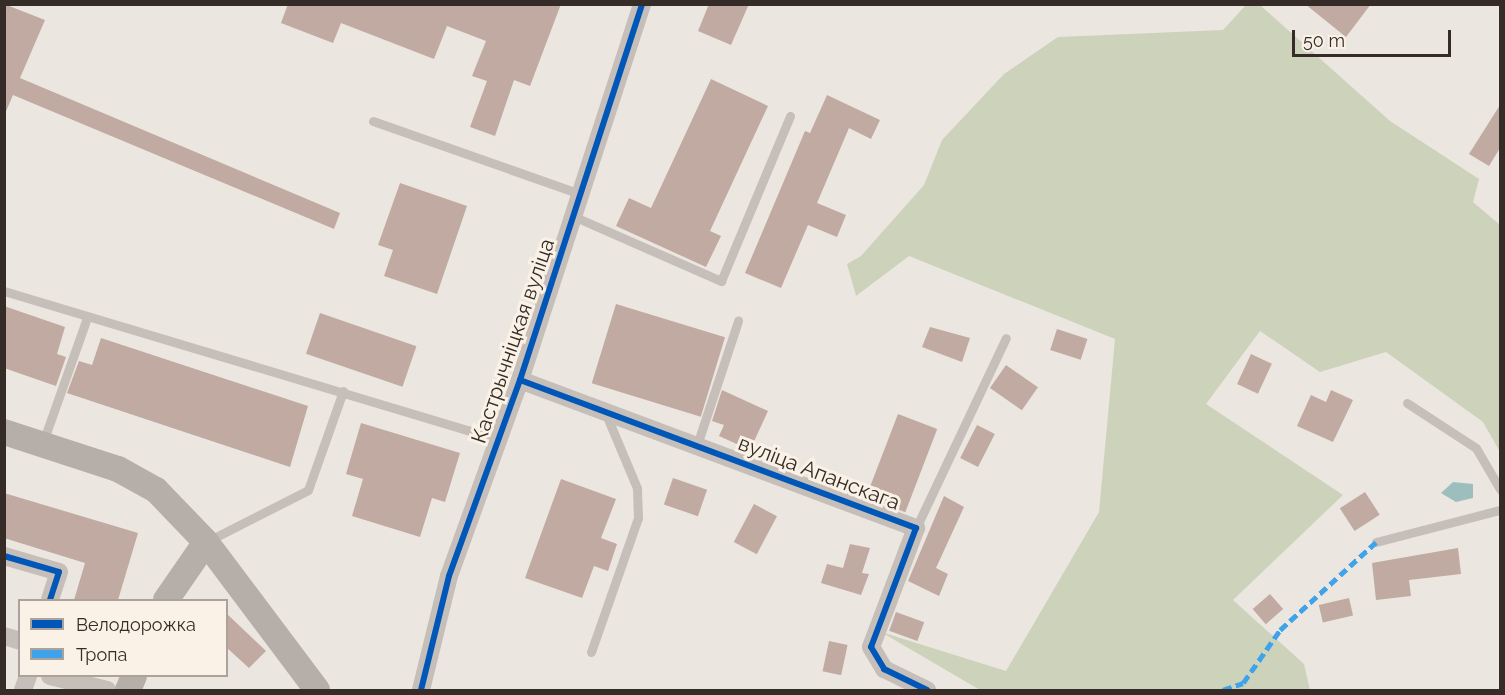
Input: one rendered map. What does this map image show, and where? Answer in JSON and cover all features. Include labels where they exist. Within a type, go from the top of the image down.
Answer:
[{"type":"main road","points":[[4,432],[118,469],[156,490],[206,542],[317,690]]},
{"type":"main road","points":[[167,599],[206,542]]},
{"type":"street","name":"Кастрычніцкая вуліца","points":[[419,688],[449,576],[520,380],[642,4]]},
{"type":"street","name":"вуліца Апанскага","points":[[520,380],[604,409],[916,528],[871,646],[884,669],[927,690]]},
{"type":"street","points":[[4,556],[59,572],[50,599]]},
{"type":"street","points":[[58,677],[107,690]]},
{"type":"lane","points":[[573,216],[721,281],[790,116]]},
{"type":"lane","points":[[374,121],[580,194]]},
{"type":"lane","points":[[4,291],[87,318],[343,391],[497,439]]},
{"type":"lane","points":[[42,444],[87,318]]},
{"type":"lane","points":[[697,445],[738,321]]},
{"type":"lane","points":[[916,528],[1006,338]]},
{"type":"lane","points":[[206,542],[308,490],[343,391]]},
{"type":"lane","points":[[1407,403],[1476,448],[1500,489]]},
{"type":"lane","points":[[591,652],[638,518],[637,488],[604,409]]},
{"type":"lane","points":[[1376,542],[1500,510]]},
{"type":"green space","points":[[1246,5],[1260,5],[1390,121],[1479,179],[1473,202],[1500,225],[1500,452],[1483,422],[1386,352],[1320,372],[1260,331],[1206,404],[1343,495],[1233,600],[1304,664],[1310,690],[980,690],[881,632],[1006,671],[1099,512],[1115,339],[909,256],[856,296],[847,264],[861,256],[924,185],[942,140],[1004,74],[1058,37],[1223,30]]},
{"type":"water","points":[[1453,482],[1473,484],[1473,498],[1456,502],[1441,493]]},
{"type":"building","points":[[4,4],[45,20],[20,78],[340,213],[334,229],[13,95],[4,116]]},
{"type":"building","points":[[288,4],[561,4],[530,86],[514,80],[495,136],[470,127],[487,81],[472,76],[486,41],[447,26],[434,59],[341,23],[333,43],[281,23]]},
{"type":"building","points":[[709,4],[749,4],[731,45],[698,31]]},
{"type":"building","points":[[1305,4],[1371,4],[1346,37]]},
{"type":"building","points":[[711,79],[768,106],[710,231],[721,236],[706,267],[616,226],[629,198],[651,208]]},
{"type":"building","points":[[827,95],[880,120],[871,139],[849,128],[817,203],[846,215],[837,237],[808,225],[781,288],[745,273],[805,131],[810,133]]},
{"type":"building","points":[[1500,105],[1500,148],[1489,166],[1469,154]]},
{"type":"building","points":[[400,183],[467,206],[437,294],[384,276],[393,250],[378,245]]},
{"type":"building","points":[[616,304],[725,337],[701,417],[592,383]]},
{"type":"building","points":[[4,306],[65,327],[57,354],[66,357],[56,386],[4,368]]},
{"type":"building","points":[[320,313],[416,346],[402,387],[306,354]]},
{"type":"building","points":[[930,327],[970,338],[962,362],[922,347]]},
{"type":"building","points":[[1057,329],[1087,339],[1081,360],[1050,350]]},
{"type":"building","points":[[101,338],[308,406],[290,467],[67,393],[79,361],[92,365]]},
{"type":"building","points":[[1251,354],[1272,364],[1258,394],[1237,384]]},
{"type":"building","points":[[1006,365],[1038,387],[1022,410],[990,388]]},
{"type":"building","points":[[722,390],[768,411],[750,450],[719,436],[724,425],[712,421]]},
{"type":"building","points":[[1331,390],[1353,400],[1333,442],[1297,426],[1311,395],[1326,402]]},
{"type":"building","points":[[898,414],[937,429],[905,512],[866,497]]},
{"type":"building","points":[[361,423],[460,453],[445,502],[432,498],[420,537],[352,516],[363,479],[346,474]]},
{"type":"building","points":[[977,425],[995,434],[978,467],[960,458]]},
{"type":"building","points":[[673,478],[707,490],[698,516],[664,504]]},
{"type":"building","points":[[561,479],[616,499],[601,538],[617,544],[608,571],[594,566],[582,598],[525,578]]},
{"type":"building","points":[[1365,492],[1380,515],[1355,531],[1340,508]]},
{"type":"building","points":[[4,493],[138,533],[118,599],[74,599],[85,563],[4,538]]},
{"type":"building","points":[[944,496],[964,507],[936,568],[948,574],[939,596],[908,581]]},
{"type":"building","points":[[754,504],[777,516],[757,554],[734,542]]},
{"type":"building","points":[[850,544],[870,548],[862,573],[869,574],[861,595],[821,583],[827,564],[843,568]]},
{"type":"building","points":[[1458,548],[1461,574],[1409,580],[1411,596],[1376,600],[1372,563]]},
{"type":"building","points":[[1270,594],[1283,609],[1266,624],[1253,609]]},
{"type":"building","points":[[1349,598],[1353,616],[1323,623],[1319,605]]},
{"type":"building","points":[[896,612],[924,622],[917,641],[889,631]]},
{"type":"building","points":[[228,615],[266,651],[249,668],[228,649]]},
{"type":"building","points":[[829,641],[848,645],[841,675],[823,671]]},
{"type":"marked path","points":[[1223,690],[1243,683],[1280,630],[1376,542]]},
{"type":"cycle path","points":[[421,690],[449,576],[520,380],[642,4]]},
{"type":"cycle path","points":[[520,380],[916,528],[871,647],[884,669],[927,690]]},
{"type":"cycle path","points":[[4,556],[59,572],[50,599]]}]
